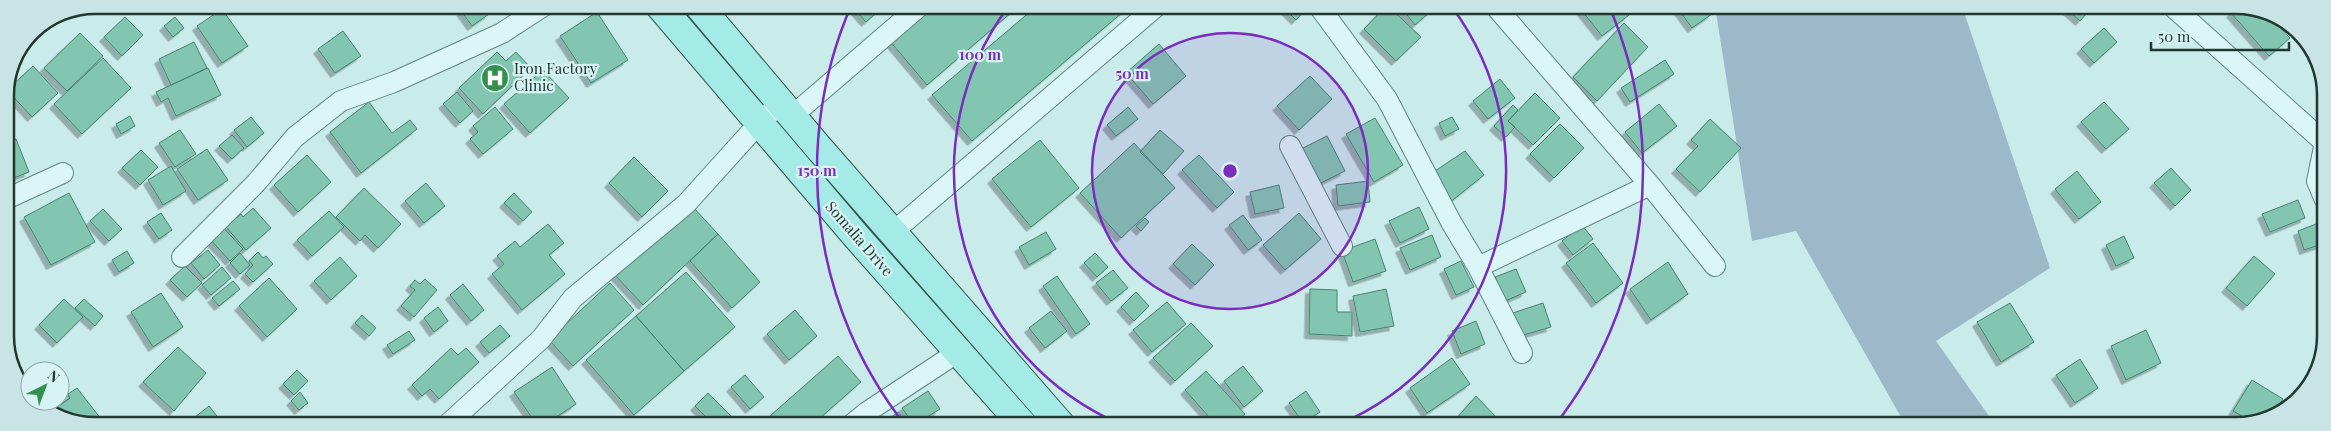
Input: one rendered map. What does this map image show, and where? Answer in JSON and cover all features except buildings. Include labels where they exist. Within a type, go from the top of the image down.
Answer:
[{"type":"main road","name":"Somalia Drive","points":[[667,14],[856,236],[1015,417]]},
{"type":"main road","name":"Somalia Drive","points":[[706,14],[786,110],[1053,417]]},
{"type":"street","points":[[182,257],[256,184],[295,137],[341,101],[394,82],[502,33],[531,14]]},
{"type":"street","points":[[456,417],[542,339],[574,298],[686,204],[760,122],[786,110],[909,14]]},
{"type":"street","points":[[893,232],[1147,14]]},
{"type":"street","points":[[1324,14],[1387,99],[1451,222],[1478,267],[1522,353]]},
{"type":"street","points":[[1502,14],[1650,185],[1715,266]]},
{"type":"street","points":[[2181,14],[2317,136]]},
{"type":"street","points":[[1290,146],[1342,246]]},
{"type":"street","points":[[14,195],[62,174]]},
{"type":"street","points":[[1478,267],[1650,185]]},
{"type":"street","points":[[861,417],[958,352]]},
{"type":"shaded area","points":[[1716,14],[1965,14],[2050,268],[1936,341],[1990,417],[1901,417],[1796,231],[1752,241]]},
{"type":"place","name":"Iron Factory Clinic","points":[[495,78]]}]
